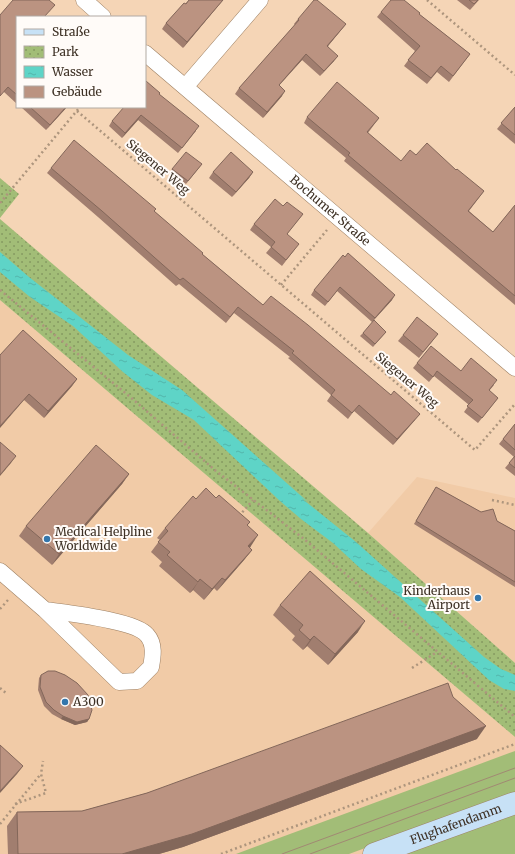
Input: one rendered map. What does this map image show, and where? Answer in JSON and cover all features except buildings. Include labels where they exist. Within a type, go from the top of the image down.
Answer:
[{"type":"main road","name":"Flughafendamm","points":[[374,854],[515,803]]},
{"type":"street","points":[[84,0],[102,16]]},
{"type":"street","points":[[186,86],[260,0]]},
{"type":"street","name":"Bochumer Straße","points":[[146,54],[186,86],[515,368]]},
{"type":"street","points":[[0,571],[45,610],[119,682],[137,681],[152,667],[154,650],[147,634],[133,626],[100,618],[45,610]]},
{"type":"path","points":[[427,0],[515,75]]},
{"type":"path","points":[[0,203],[77,110]]},
{"type":"path","name":"Siegener Weg","points":[[77,110],[475,450],[515,404]]},
{"type":"path","points":[[282,285],[338,217]]},
{"type":"path","points":[[0,290],[130,396],[216,471],[304,539],[515,717]]},
{"type":"path","points":[[238,518],[253,500]]},
{"type":"path","points":[[492,500],[515,505]]},
{"type":"path","points":[[412,668],[437,652]]},
{"type":"path","points":[[0,688],[6,693]]},
{"type":"path","points":[[221,854],[515,744]]},
{"type":"path","points":[[15,804],[46,793],[41,774],[42,761]]},
{"type":"path","points":[[0,824],[41,774]]},
{"type":"shaded area","points":[[0,300],[515,737],[515,854],[0,854]]},
{"type":"shaded area","name":"Kinderhaus Airport","points":[[417,477],[515,498],[515,663],[368,533]]},
{"type":"green space","points":[[0,178],[19,194],[0,218]]},
{"type":"green space","points":[[0,219],[368,533],[515,663],[515,737],[0,300]]},
{"type":"green space","points":[[515,751],[515,793],[349,854],[236,854]]},
{"type":"green space","points":[[515,814],[515,854],[406,854]]},
{"type":"water","points":[[0,252],[29,277],[128,355],[182,390],[308,502],[300,497],[356,542],[484,657],[501,669],[515,675],[515,691],[504,689],[489,680],[400,597],[361,569],[333,543],[280,501],[194,420],[152,395],[123,372],[73,326],[30,297],[0,272]]},
{"type":"tram line","points":[[282,854],[515,768]]},
{"type":"tram line","points":[[310,854],[515,778]]},
{"type":"place","name":"Medical Helpline Worldwide","points":[[47,539]]},
{"type":"place","name":"Kinderhaus Airport","points":[[478,598]]},
{"type":"place","name":"A300","points":[[65,702]]}]
